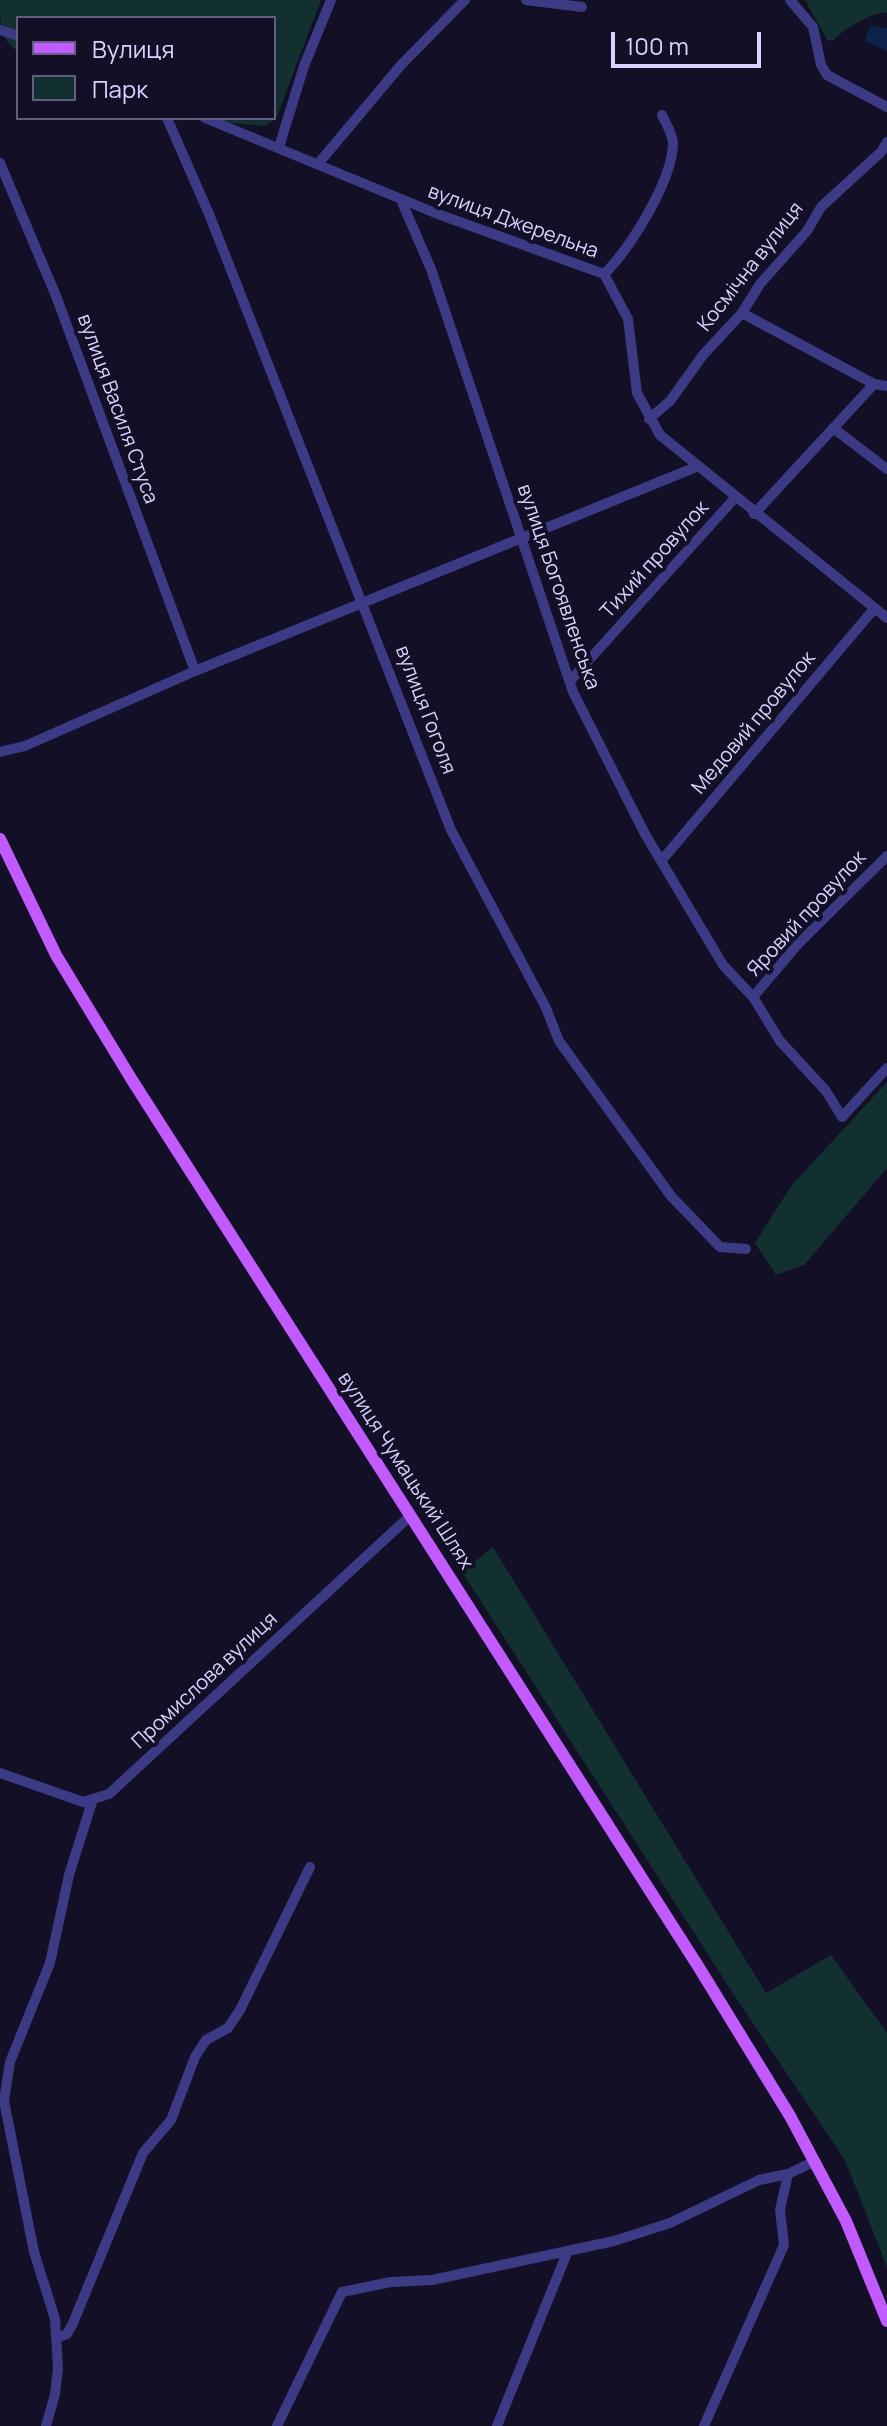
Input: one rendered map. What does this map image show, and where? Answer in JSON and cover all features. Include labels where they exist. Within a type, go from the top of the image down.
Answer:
[{"type":"main road","name":"вулиця Чумацький Шлях","points":[[0,839],[63,967],[698,1966],[790,2116],[846,2221],[887,2321]]},
{"type":"street","points":[[279,147],[304,66],[331,0]]},
{"type":"street","points":[[318,164],[401,65],[465,0]]},
{"type":"street","points":[[526,0],[582,7]]},
{"type":"street","points":[[790,0],[813,27],[821,65],[827,75],[887,107]]},
{"type":"street","points":[[604,274],[630,244],[666,172],[673,144],[662,115]]},
{"type":"street","name":"вулиця Гоголя","points":[[168,120],[209,214],[451,830],[546,1008],[559,1041],[671,1196],[720,1247],[746,1249]]},
{"type":"street","name":"вулиця Джерельна","points":[[210,120],[401,200],[604,274],[628,319],[637,393],[660,435],[734,499],[887,618]]},
{"type":"street","name":"Космічна вулиця","points":[[649,419],[670,401],[703,355],[742,313],[760,284],[807,231],[821,207],[881,152],[887,142]]},
{"type":"street","name":"вулиця Василя Стуса","points":[[0,163],[56,296],[195,671]]},
{"type":"street","name":"вулиця Богоявленська","points":[[401,200],[431,269],[570,681],[662,860],[723,965],[753,997],[780,1041],[826,1091],[842,1117],[887,1068]]},
{"type":"street","points":[[742,313],[874,384],[887,386]]},
{"type":"street","points":[[754,514],[874,384]]},
{"type":"street","points":[[833,428],[887,469]]},
{"type":"street","points":[[0,752],[25,746],[195,671],[522,541],[696,467]]},
{"type":"street","name":"Тихий провулок","points":[[570,681],[734,499]]},
{"type":"street","name":"Медовий провулок","points":[[662,860],[874,609]]},
{"type":"street","name":"Яровий провулок","points":[[753,997],[798,944],[887,856]]},
{"type":"street","name":"Промислова вулиця","points":[[92,1802],[109,1794],[410,1516]]},
{"type":"street","points":[[0,1773],[72,1800],[92,1802],[69,1875],[50,1963],[10,2062],[4,2101],[34,2252],[55,2319],[55,2394],[46,2426]]},
{"type":"street","points":[[56,2338],[67,2334],[73,2323],[143,2153],[171,2120],[195,2057],[206,2040],[228,2028],[240,2010],[310,1867]]},
{"type":"street","points":[[277,2426],[342,2292],[391,2282],[432,2280],[567,2253],[670,2223],[759,2180],[788,2174],[815,2161]]},
{"type":"street","points":[[704,2426],[784,2245],[780,2215],[788,2174]]},
{"type":"street","points":[[497,2426],[567,2253]]},
{"type":"green space","points":[[0,0],[321,0],[276,119],[276,16],[16,16],[16,50],[4,36]]},
{"type":"green space","points":[[805,0],[887,0],[887,13],[858,22],[833,41],[827,40]]},
{"type":"green space","points":[[195,120],[274,120],[264,126]]},
{"type":"green space","points":[[887,1082],[887,1168],[804,1265],[776,1275],[755,1243],[791,1186]]},
{"type":"green space","points":[[493,1547],[766,1993],[831,1955],[887,2033],[887,2267],[845,2160],[736,1998],[462,1572]]},
{"type":"water","points":[[871,25],[887,28],[887,51],[867,42],[865,38]]}]
